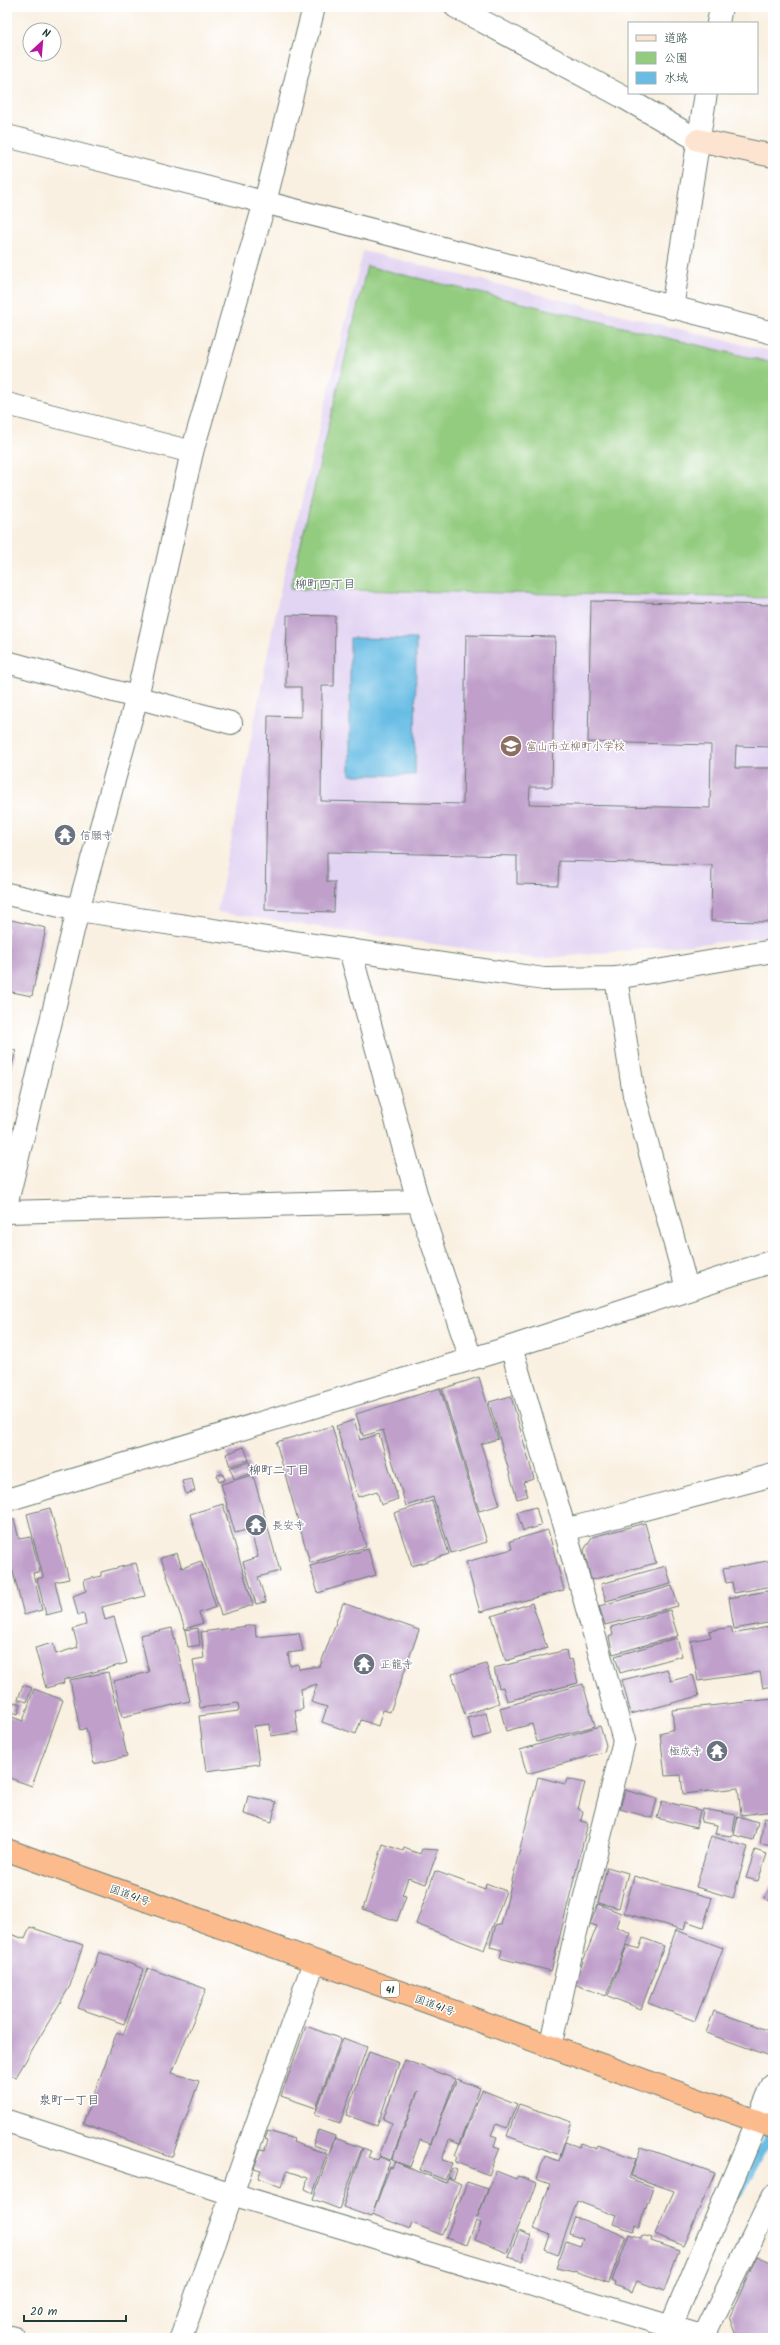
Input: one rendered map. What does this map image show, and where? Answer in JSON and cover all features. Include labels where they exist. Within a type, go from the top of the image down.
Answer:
[{"type":"highway","name":"国道41号","points":[[7,1850],[766,2124]]},
{"type":"street","points":[[7,1202],[78,910],[137,697],[192,452],[265,202],[314,7]]},
{"type":"street","points":[[456,7],[623,97],[698,140],[773,156]]},
{"type":"street","points":[[718,22],[720,7]]},
{"type":"street","points":[[672,308],[706,94]]},
{"type":"street","points":[[7,136],[773,333]]},
{"type":"street","points":[[7,404],[192,452]]},
{"type":"street","points":[[7,662],[231,723]]},
{"type":"street","points":[[7,894],[78,910],[544,979],[616,978],[773,950]]},
{"type":"street","points":[[350,950],[418,1201],[471,1359]]},
{"type":"street","points":[[616,978],[634,1095],[687,1288]]},
{"type":"street","points":[[7,1212],[418,1201]]},
{"type":"street","points":[[7,1500],[511,1347],[773,1261]]},
{"type":"street","points":[[511,1347],[565,1530],[624,1741],[576,1932],[550,2047]]},
{"type":"street","points":[[565,1530],[773,1475]]},
{"type":"street","points":[[181,2338],[314,1962]]},
{"type":"street","points":[[668,2332],[766,2124],[773,2084]]},
{"type":"street","points":[[7,2121],[668,2332],[705,2338],[773,2196]]},
{"type":"street","points":[[7,2336],[14,2338]]},
{"type":"shaded area","name":"富山市立柳町小学校","points":[[363,251],[773,352],[773,937],[537,959],[217,912],[282,581]]},
{"type":"green space","points":[[367,266],[773,363],[773,598],[290,589]]},
{"type":"water","points":[[350,638],[416,639],[415,775],[350,775]]},
{"type":"building","points":[[591,601],[773,605],[773,747],[736,746],[735,768],[772,768],[770,922],[711,921],[712,865],[559,861],[558,885],[517,884],[517,856],[327,852],[327,882],[335,882],[334,912],[265,910],[268,716],[301,717],[301,687],[286,687],[287,615],[335,616],[334,686],[322,686],[321,801],[463,804],[466,635],[555,637],[552,787],[530,787],[529,804],[710,808],[711,745],[588,742]]},
{"type":"building","points":[[7,919],[46,928],[32,996],[7,991]]},
{"type":"building","points":[[7,1048],[16,1051],[7,1083]]},
{"type":"building","points":[[479,1377],[498,1439],[481,1444],[500,1505],[479,1511],[442,1389]]},
{"type":"building","points":[[440,1388],[487,1542],[451,1553],[433,1497],[406,1506],[383,1430],[363,1436],[356,1414]]},
{"type":"building","points":[[511,1396],[534,1479],[523,1482],[528,1496],[517,1499],[489,1402]]},
{"type":"building","points":[[354,1420],[360,1440],[379,1434],[398,1499],[381,1505],[377,1491],[358,1497],[336,1426]]},
{"type":"building","points":[[332,1426],[366,1547],[310,1563],[276,1442]]},
{"type":"building","points":[[244,1447],[249,1460],[230,1466],[226,1454]]},
{"type":"building","points":[[249,1462],[252,1473],[234,1479],[230,1468]]},
{"type":"building","points":[[223,1474],[225,1480],[219,1482],[217,1475]]},
{"type":"building","points":[[253,1475],[280,1571],[258,1577],[266,1602],[256,1604],[243,1562],[258,1557],[250,1529],[235,1533],[221,1484]]},
{"type":"building","points":[[192,1479],[195,1491],[186,1494],[182,1481]]},
{"type":"building","points":[[432,1501],[449,1554],[412,1566],[394,1513]]},
{"type":"building","points":[[223,1504],[253,1605],[221,1615],[190,1514]]},
{"type":"building","points":[[536,1507],[541,1526],[523,1531],[517,1512]]},
{"type":"building","points":[[50,1508],[69,1579],[55,1582],[62,1611],[46,1615],[37,1579],[43,1577],[27,1514]]},
{"type":"building","points":[[14,1519],[19,1539],[31,1537],[40,1572],[33,1573],[42,1610],[24,1615],[7,1548],[7,1521]]},
{"type":"building","points":[[645,1523],[656,1563],[591,1580],[584,1550],[592,1537]]},
{"type":"building","points":[[548,1530],[564,1590],[480,1612],[466,1562],[512,1549],[510,1541]]},
{"type":"building","points":[[368,1549],[376,1575],[318,1593],[310,1566]]},
{"type":"building","points":[[177,1553],[182,1568],[201,1561],[216,1607],[199,1613],[203,1623],[185,1629],[161,1558]]},
{"type":"building","points":[[773,1560],[773,1586],[734,1593],[732,1582],[726,1583],[723,1569]]},
{"type":"building","points":[[136,1563],[145,1596],[102,1607],[105,1620],[114,1617],[127,1663],[63,1680],[64,1683],[46,1688],[35,1648],[53,1643],[56,1654],[78,1647],[73,1629],[86,1625],[84,1614],[78,1615],[73,1596],[86,1591],[84,1580],[101,1576],[101,1572]]},
{"type":"building","points":[[666,1566],[671,1584],[606,1601],[601,1584]]},
{"type":"building","points":[[672,1586],[678,1606],[605,1625],[599,1606]]},
{"type":"building","points":[[773,1590],[773,1622],[734,1629],[729,1598]]},
{"type":"building","points":[[343,1603],[419,1630],[390,1712],[383,1710],[378,1726],[361,1720],[356,1734],[322,1722],[327,1707],[311,1702],[317,1684],[301,1689],[303,1709],[295,1711],[298,1732],[271,1736],[270,1724],[254,1726],[259,1764],[206,1771],[199,1716],[239,1711],[238,1703],[200,1708],[193,1660],[204,1658],[201,1632],[255,1625],[256,1637],[299,1633],[303,1651],[288,1653],[290,1666],[298,1664],[299,1669],[320,1666]]},
{"type":"building","points":[[532,1603],[547,1648],[506,1661],[492,1616]]},
{"type":"building","points":[[670,1610],[678,1636],[613,1654],[609,1637],[613,1635],[611,1627]]},
{"type":"building","points":[[773,1626],[773,1686],[763,1688],[760,1672],[698,1681],[691,1641],[711,1637],[709,1631],[731,1627],[733,1634]]},
{"type":"building","points":[[172,1628],[190,1701],[122,1717],[114,1681],[149,1672],[140,1635]]},
{"type":"building","points":[[198,1628],[200,1645],[188,1647],[185,1630]]},
{"type":"building","points":[[677,1638],[682,1656],[620,1673],[615,1656]]},
{"type":"building","points":[[566,1650],[568,1660],[572,1659],[578,1683],[507,1701],[503,1687],[499,1688],[494,1668]]},
{"type":"building","points":[[486,1664],[499,1703],[465,1715],[452,1674]]},
{"type":"building","points":[[667,1669],[671,1681],[693,1675],[699,1696],[631,1714],[622,1680]]},
{"type":"building","points":[[108,1672],[127,1756],[94,1764],[86,1728],[80,1730],[70,1680]]},
{"type":"building","points":[[583,1684],[595,1726],[537,1742],[532,1724],[506,1731],[500,1708]]},
{"type":"building","points":[[23,1685],[32,1688],[27,1702],[18,1699]]},
{"type":"building","points":[[34,1689],[63,1700],[32,1786],[7,1777],[7,1715],[23,1721]]},
{"type":"building","points":[[773,1699],[773,1811],[741,1815],[738,1788],[683,1794],[681,1775],[665,1776],[660,1733],[674,1729],[672,1710]]},
{"type":"building","points":[[14,1702],[21,1704],[18,1714],[11,1712]]},
{"type":"building","points":[[486,1713],[491,1734],[474,1739],[467,1718]]},
{"type":"building","points":[[600,1726],[606,1745],[604,1752],[527,1774],[520,1750]]},
{"type":"building","points":[[538,1777],[565,1784],[567,1779],[585,1783],[578,1809],[583,1811],[581,1821],[588,1823],[551,1971],[500,1958],[502,1950],[490,1947],[496,1924],[501,1925]]},
{"type":"building","points":[[625,1790],[657,1799],[652,1818],[620,1809]]},
{"type":"building","points":[[248,1796],[276,1802],[272,1822],[244,1814]]},
{"type":"building","points":[[662,1801],[700,1810],[696,1828],[657,1818]]},
{"type":"building","points":[[703,1809],[736,1815],[732,1836],[715,1834],[717,1825],[701,1822]]},
{"type":"building","points":[[738,1816],[758,1822],[753,1840],[734,1835]]},
{"type":"building","points":[[764,1818],[773,1819],[773,1846],[760,1844]]},
{"type":"building","points":[[711,1836],[748,1847],[733,1898],[696,1887]]},
{"type":"building","points":[[383,1844],[403,1851],[404,1848],[420,1854],[422,1849],[438,1850],[426,1884],[408,1878],[402,1895],[406,1896],[397,1921],[363,1909]]},
{"type":"building","points":[[755,1850],[767,1854],[758,1881],[746,1878]]},
{"type":"building","points":[[607,1867],[628,1873],[619,1908],[598,1903]]},
{"type":"building","points":[[435,1871],[485,1889],[486,1883],[506,1891],[484,1950],[416,1924]]},
{"type":"building","points":[[634,1876],[712,1898],[703,1927],[686,1921],[684,1930],[624,1913]]},
{"type":"building","points":[[773,1883],[773,1903],[764,1898]]},
{"type":"building","points":[[598,1904],[621,1913],[616,1927],[631,1933],[606,1996],[574,1984],[597,1926],[590,1924]]},
{"type":"building","points":[[30,1927],[83,1945],[70,1986],[16,2077],[7,2074],[7,1933],[25,1939]]},
{"type":"building","points":[[676,1930],[723,1948],[695,2021],[648,2003]]},
{"type":"building","points":[[643,1938],[664,1946],[641,2009],[608,1996],[627,1945],[639,1949]]},
{"type":"building","points":[[99,1952],[144,1969],[124,2024],[78,2008]]},
{"type":"building","points":[[148,1968],[206,1989],[172,2073],[199,2081],[172,2157],[83,2123],[117,2032],[123,2035]]},
{"type":"building","points":[[714,2011],[773,2032],[773,2057],[706,2033]]},
{"type":"building","points":[[306,2026],[341,2039],[316,2108],[281,2096]]},
{"type":"building","points":[[343,2038],[367,2047],[340,2123],[315,2114]]},
{"type":"building","points":[[369,2052],[399,2063],[377,2126],[346,2115]]},
{"type":"building","points":[[405,2060],[455,2079],[431,2144],[420,2140],[410,2167],[392,2160],[418,2091],[391,2160],[379,2156],[392,2123],[383,2119]]},
{"type":"building","points":[[457,2079],[480,2088],[459,2144],[449,2140],[442,2160],[452,2163],[445,2180],[420,2170]]},
{"type":"building","points":[[482,2090],[517,2104],[507,2128],[496,2124],[491,2135],[497,2137],[494,2146],[500,2148],[489,2175],[455,2162],[457,2157],[455,2155]]},
{"type":"building","points":[[519,2104],[572,2122],[560,2155],[507,2136]]},
{"type":"building","points":[[318,2130],[335,2136],[330,2151],[313,2145]]},
{"type":"building","points":[[268,2131],[294,2139],[293,2142],[327,2154],[313,2193],[305,2189],[308,2178],[287,2171],[281,2187],[258,2178],[261,2170],[254,2168],[261,2149],[265,2150],[268,2140],[265,2139]]},
{"type":"building","points":[[335,2138],[362,2148],[339,2209],[313,2199]]},
{"type":"building","points":[[565,2142],[579,2147],[580,2143],[597,2149],[598,2145],[636,2159],[629,2178],[653,2187],[639,2227],[635,2225],[633,2231],[613,2224],[616,2216],[577,2201],[558,2255],[545,2250],[550,2235],[534,2229],[550,2184],[536,2179],[545,2156],[559,2161]]},
{"type":"building","points":[[641,2147],[715,2173],[683,2246],[655,2234],[674,2191],[631,2176]]},
{"type":"building","points":[[363,2148],[371,2151],[368,2157],[378,2160],[379,2157],[390,2161],[373,2212],[390,2167],[392,2168],[395,2162],[446,2183],[448,2178],[461,2184],[442,2235],[412,2223],[410,2229],[372,2214],[371,2217],[343,2207]]},
{"type":"building","points":[[452,2168],[457,2170],[454,2179],[448,2177]]},
{"type":"building","points":[[496,2171],[516,2179],[518,2176],[537,2183],[507,2253],[475,2240],[481,2223],[476,2221],[467,2245],[446,2238],[467,2182],[488,2189],[477,2218]]},
{"type":"building","points":[[575,2217],[626,2236],[609,2283],[574,2271],[556,2268],[566,2241],[580,2246],[583,2239],[569,2234]]},
{"type":"building","points":[[519,2231],[531,2236],[522,2261],[508,2257]]},
{"type":"building","points":[[629,2234],[641,2238],[642,2235],[652,2238],[651,2241],[679,2251],[664,2291],[637,2281],[632,2292],[615,2285],[616,2283],[612,2281]]},
{"type":"building","points":[[757,2256],[773,2263],[773,2338],[749,2338],[736,2332],[730,2316]]},
{"type":"waterway","points":[[739,2192],[773,2130]]},
{"type":"place","name":"富山市立柳町小学校","points":[[511,746]]},
{"type":"place","name":"信願寺","points":[[65,835]]},
{"type":"place","name":"長安寺","points":[[256,1525]]},
{"type":"place","name":"正龍寺","points":[[364,1664]]},
{"type":"place","name":"極成寺","points":[[717,1751]]},
{"type":"district","name":"柳町四丁目","points":[[325,584]]},
{"type":"district","name":"柳町二丁目","points":[[279,1470]]},
{"type":"district","name":"泉町一丁目","points":[[69,2100]]}]
